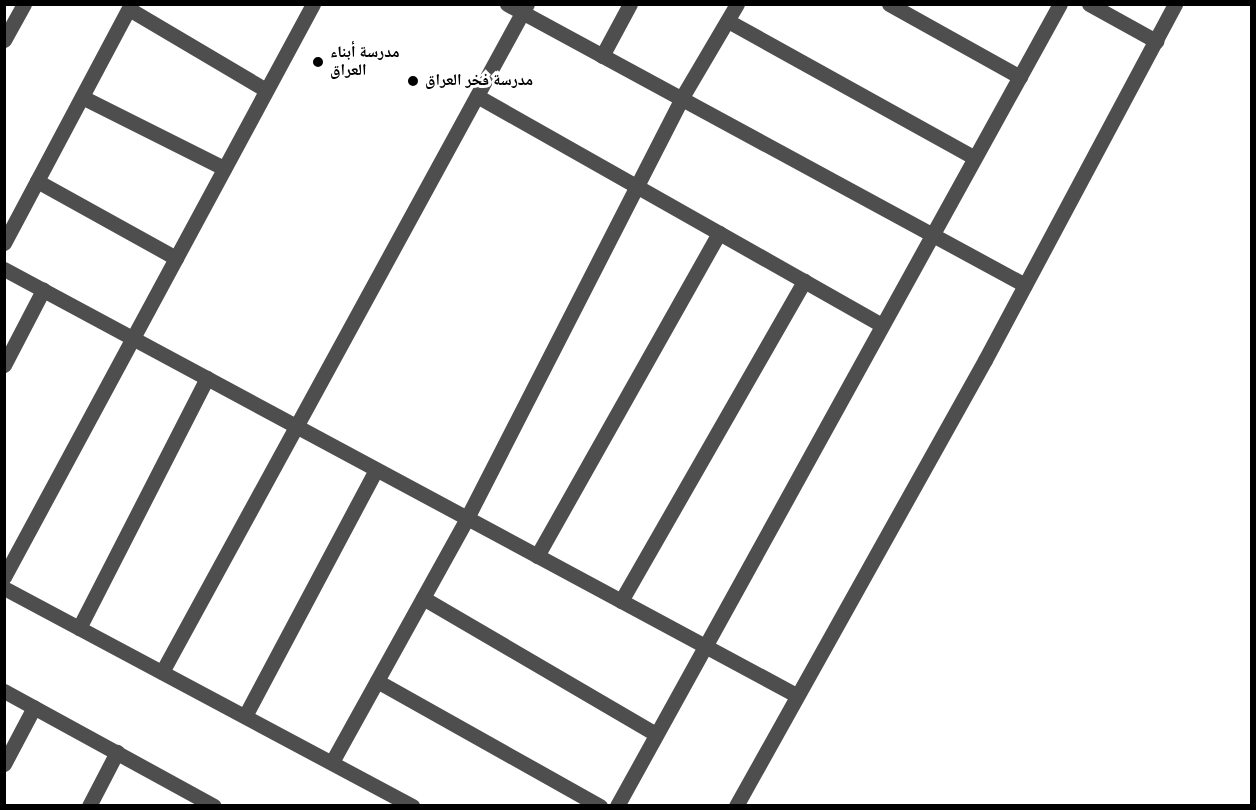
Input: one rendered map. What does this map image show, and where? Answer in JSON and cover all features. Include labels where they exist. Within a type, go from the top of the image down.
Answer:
[{"type":"street","points":[[4,40],[24,4]]},
{"type":"street","points":[[507,4],[525,9],[602,56],[1025,285]]},
{"type":"street","points":[[602,56],[630,4]]},
{"type":"street","points":[[332,762],[467,518],[681,99],[737,4]]},
{"type":"street","points":[[889,4],[1020,77]]},
{"type":"street","points":[[617,806],[1060,4]]},
{"type":"street","points":[[1089,4],[1156,41]]},
{"type":"street","points":[[736,806],[1025,285],[1175,4]]},
{"type":"street","points":[[4,577],[312,5]]},
{"type":"street","points":[[4,243],[130,7],[266,90]]},
{"type":"street","points":[[162,672],[525,9]]},
{"type":"street","points":[[728,21],[975,158]]},
{"type":"street","points":[[477,96],[882,325]]},
{"type":"street","points":[[82,97],[225,168]]},
{"type":"street","points":[[38,181],[176,258]]},
{"type":"street","points":[[537,556],[719,233]]},
{"type":"street","points":[[4,269],[796,695]]},
{"type":"street","points":[[621,601],[804,281]]},
{"type":"street","points":[[4,365],[43,290]]},
{"type":"street","points":[[79,628],[207,378]]},
{"type":"street","points":[[245,716],[376,470]]},
{"type":"street","points":[[4,588],[413,806]]},
{"type":"street","points":[[423,598],[656,734]]},
{"type":"street","points":[[377,681],[600,806]]},
{"type":"street","points":[[4,691],[214,806]]},
{"type":"street","points":[[4,764],[34,707]]},
{"type":"street","points":[[89,806],[117,753]]},
{"type":"place","name":"مدرسة أبناء العراق","points":[[318,62]]},
{"type":"place","name":"مدرسة فخر العراق","points":[[413,81]]}]
